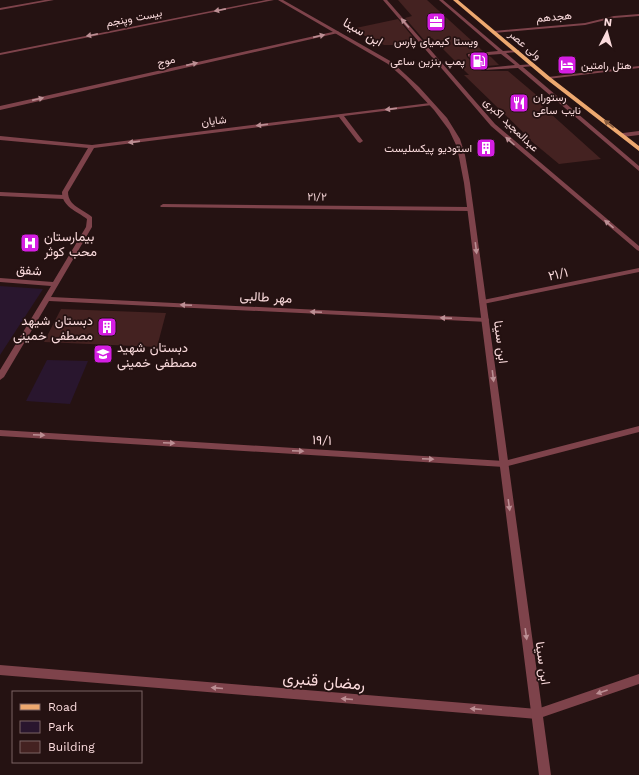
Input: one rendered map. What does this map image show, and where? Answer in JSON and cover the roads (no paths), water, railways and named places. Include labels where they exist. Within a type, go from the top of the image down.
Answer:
[{"type":"main road","name":"ولی عصر","points":[[455,0],[548,78],[639,149]]},
{"type":"street","points":[[0,9],[52,0]]},
{"type":"street","name":"بیست وپنجم","points":[[0,54],[272,0]]},
{"type":"street","name":"ابن سینا","points":[[280,0],[390,63],[406,76],[450,127],[457,140],[470,209],[483,302],[545,775]]},
{"type":"street","name":"عبدالمجید اکبری","points":[[385,0],[493,125],[639,249]]},
{"type":"street","points":[[441,0],[639,169]]},
{"type":"street","name":"هجدهم","points":[[494,32],[585,24],[614,17],[639,15]]},
{"type":"street","name":"موج","points":[[0,108],[337,32]]},
{"type":"street","points":[[517,51],[470,55],[485,69],[533,64]]},
{"type":"street","points":[[548,78],[639,67]]},
{"type":"street","name":"شایان","points":[[0,138],[92,147],[430,104]]},
{"type":"street","points":[[340,115],[360,141]]},
{"type":"street","points":[[623,135],[639,133]]},
{"type":"street","points":[[0,377],[89,227],[90,218],[84,212],[66,203],[64,197],[65,192],[92,147]]},
{"type":"street","points":[[0,194],[64,197]]},
{"type":"street","name":"۲۱/۲","points":[[163,206],[470,209]]},
{"type":"street","name":"۲۱/۱","points":[[483,302],[639,270]]},
{"type":"street","name":"شفق","points":[[0,280],[56,284]]},
{"type":"street","name":"مهر طالبی","points":[[47,299],[485,320]]},
{"type":"street","name":"۱۹/۱","points":[[0,433],[504,464],[639,429]]},
{"type":"street","name":"رمضان قنبری","points":[[0,670],[537,714],[639,679]]},
{"type":"place","name":"ویستا کیمیای پارس","points":[[436,22]]},
{"type":"place","name":"پمپ بنزین ساعی","points":[[479,61]]},
{"type":"place","name":"هتل رامتین","points":[[567,65]]},
{"type":"place","name":"رستوران نایب ساعی","points":[[519,103]]},
{"type":"place","name":"استودیو پیکسلیست","points":[[486,148]]},
{"type":"place","name":"بیمارستان محب کوثر","points":[[30,243]]},
{"type":"place","name":"دبستان شیهد مصطفی خمینی","points":[[107,327]]},
{"type":"place","name":"دبستان شهید مصطفی خمینی","points":[[103,354]]}]
